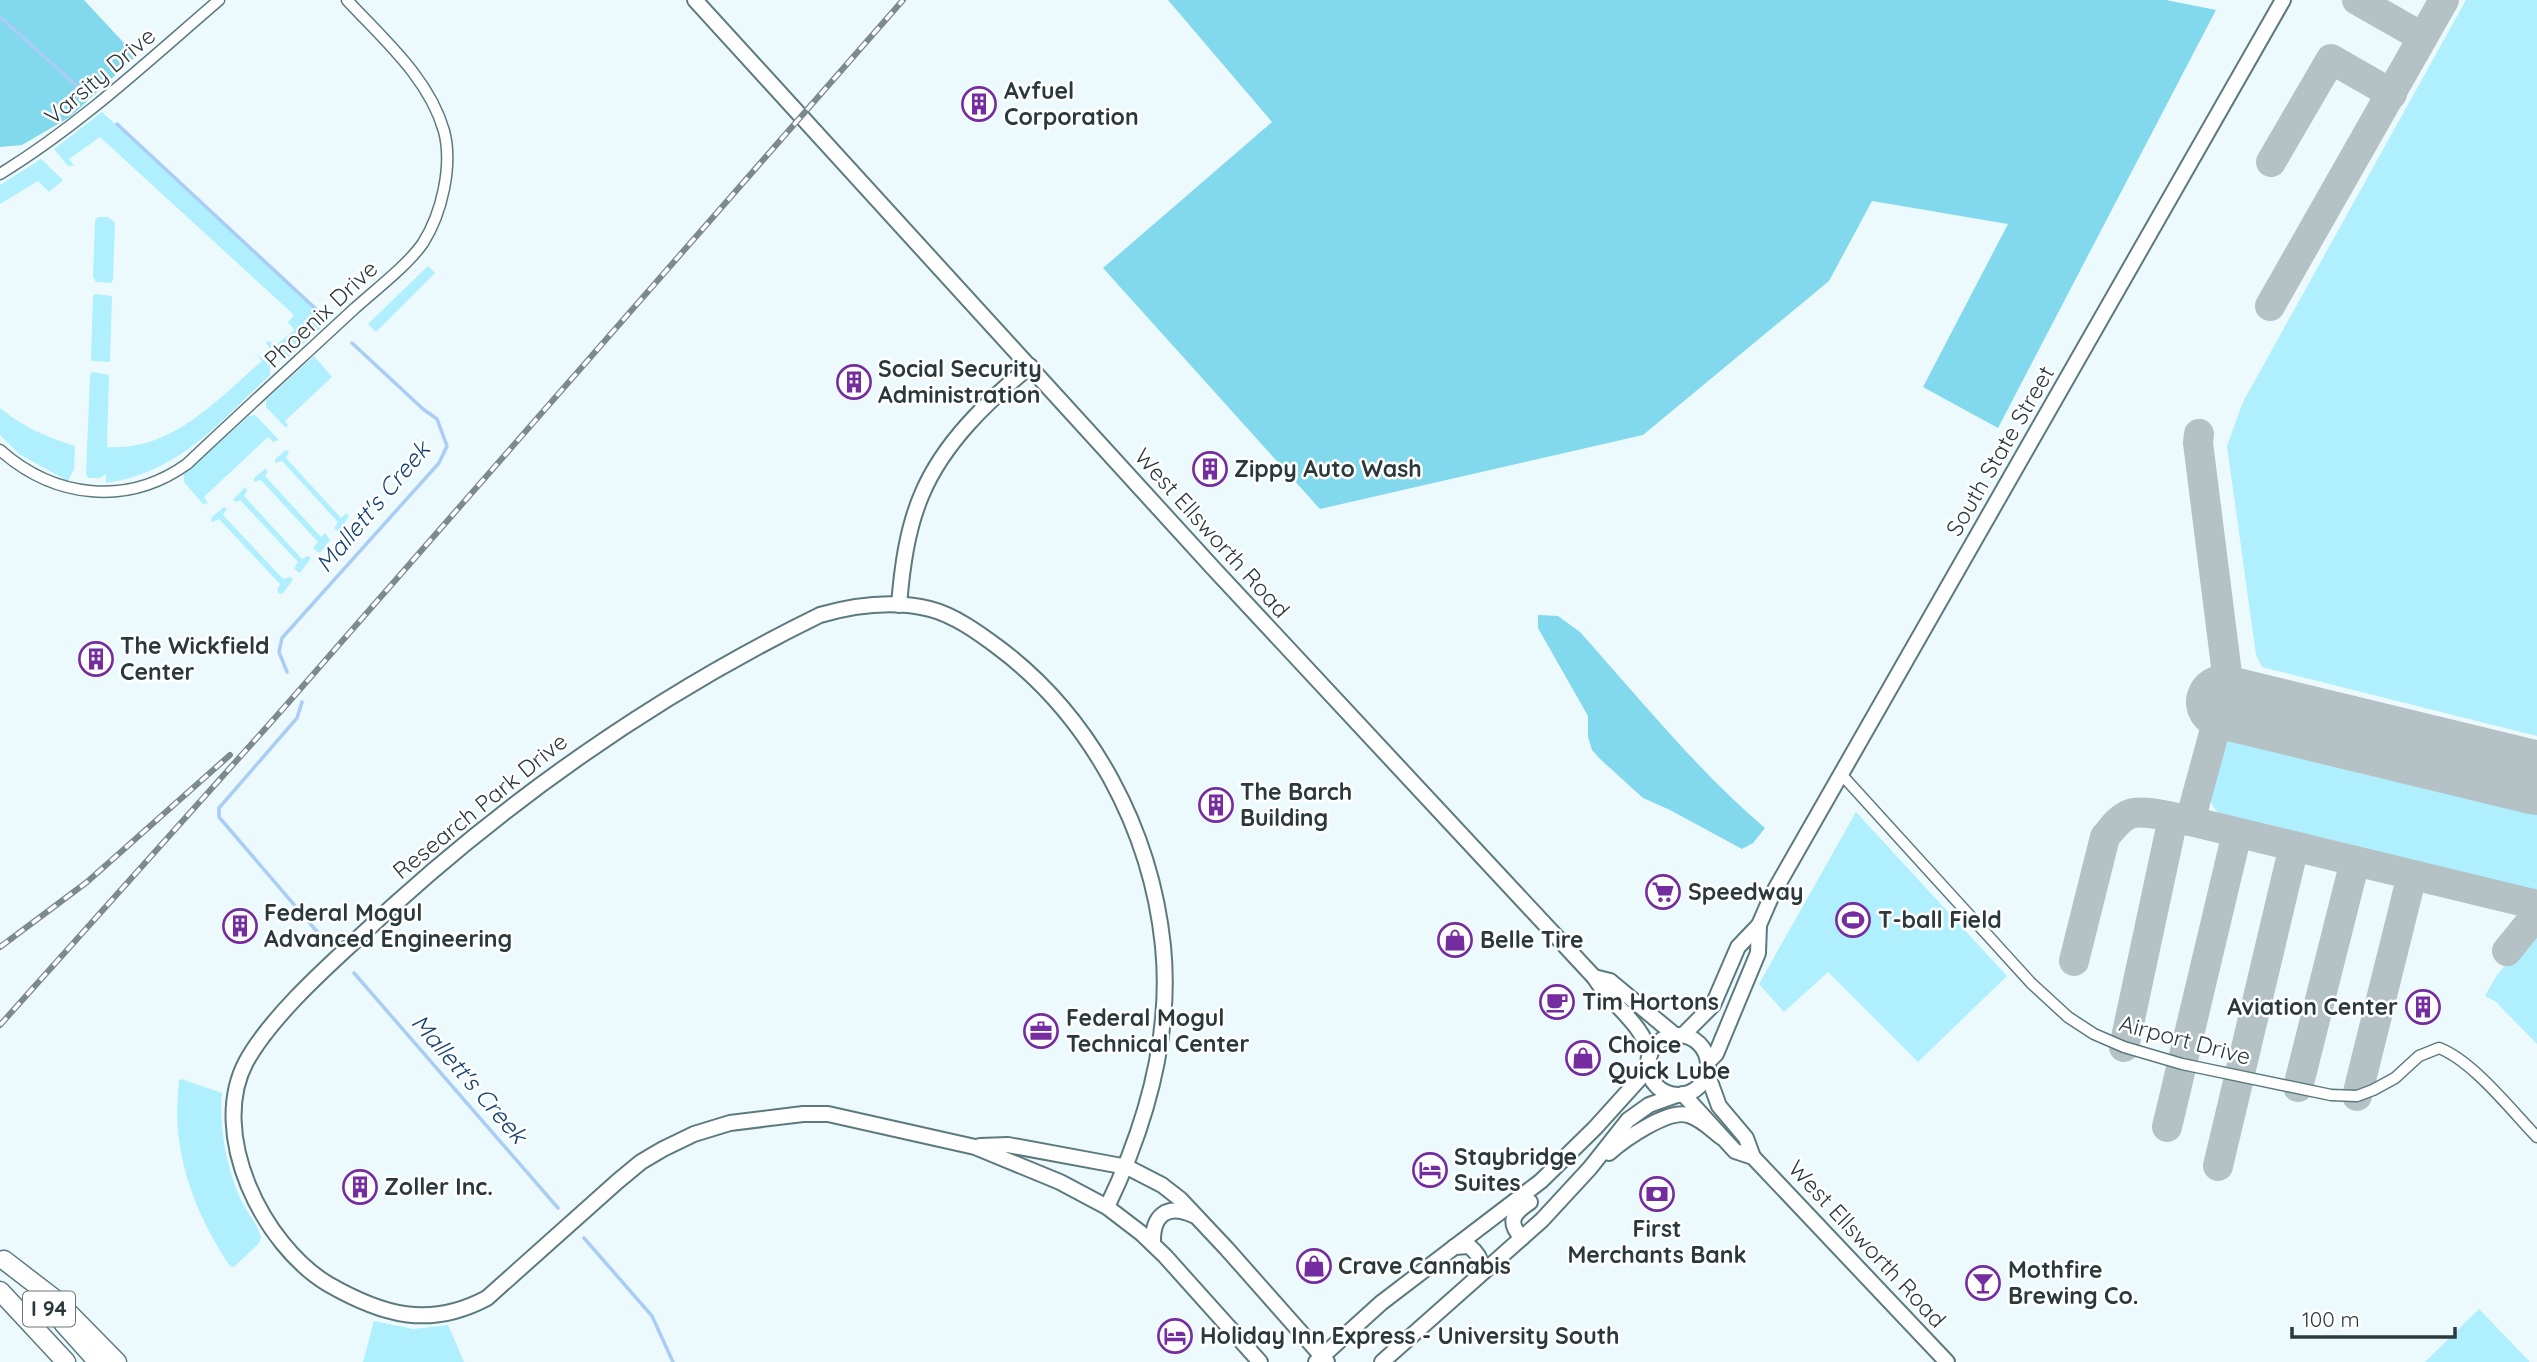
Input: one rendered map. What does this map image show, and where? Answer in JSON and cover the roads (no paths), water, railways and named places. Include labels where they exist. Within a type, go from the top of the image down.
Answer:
[{"type":"highway","name":"I 94","points":[[2,1258],[99,1362]]},
{"type":"highway","points":[[2,1258],[56,1300],[117,1362]]},
{"type":"highway","name":"I 94","points":[[0,1291],[63,1359]]},
{"type":"main road","name":"West Ellsworth Road","points":[[695,0],[1214,569],[1594,977],[1604,993],[1633,1023],[1650,1058]]},
{"type":"main road","name":"South State Street","points":[[1679,1036],[1713,1005],[1738,947],[1759,925],[1772,895],[2283,0]]},
{"type":"main road","points":[[899,605],[907,542],[922,494],[931,476],[953,442],[977,414],[1030,366]]},
{"type":"main road","name":"Research Park Drive","points":[[1107,1207],[1127,1167],[1142,1122],[1163,1030],[1163,947],[1144,857],[1128,812],[1105,768],[1061,706],[1014,659],[961,623],[931,609],[899,605],[842,609],[800,625],[675,694],[587,749],[426,875],[344,951],[261,1039],[245,1063],[235,1091],[234,1124],[239,1159],[254,1200],[277,1237],[323,1280],[369,1305],[427,1317],[470,1307],[486,1298],[641,1162],[694,1134],[730,1123],[768,1117],[828,1114],[975,1147],[1060,1182],[1107,1207],[1153,1244],[1260,1362]]},
{"type":"main road","name":"South State Street","points":[[1707,1067],[1716,1054],[1758,953],[1759,925]]},
{"type":"main road","name":"West Ellsworth Road","points":[[1594,977],[1610,981],[1679,1036]]},
{"type":"main road","points":[[1322,1360],[1381,1303],[1557,1166],[1642,1076],[1661,1041],[1679,1036],[1698,1043],[1707,1067],[1701,1085],[1637,1111],[1563,1199],[1382,1362]]},
{"type":"main road","points":[[1650,1058],[1651,1077],[1656,1084],[1669,1093],[1680,1094]]},
{"type":"main road","name":"West Ellsworth Road","points":[[1707,1067],[1719,1106],[1746,1138],[1753,1157],[1947,1362]]},
{"type":"main road","name":"West Ellsworth Road","points":[[1680,1094],[1735,1150],[1753,1157]]},
{"type":"main road","points":[[1584,1174],[1627,1139],[1675,1114],[1691,1115],[1721,1137]]},
{"type":"main road","points":[[1563,1199],[1568,1181],[1598,1146],[1588,1135]]},
{"type":"main road","name":"Research Park Drive","points":[[975,1147],[1008,1145],[1127,1167],[1162,1185],[1197,1217],[1322,1360]]},
{"type":"main road","points":[[1522,1238],[1515,1227],[1515,1214],[1554,1181],[1557,1166]]},
{"type":"main road","points":[[1153,1244],[1152,1229],[1156,1222],[1171,1210],[1181,1210],[1197,1217]]},
{"type":"main road","points":[[1454,1247],[1469,1246],[1480,1256],[1482,1266],[1471,1283]]},
{"type":"street","name":"Varsity Drive","points":[[0,174],[43,148],[95,107],[219,0]]},
{"type":"street","name":"Phoenix Drive","points":[[0,450],[13,462],[58,486],[85,491],[127,489],[173,474],[423,243],[436,214],[444,183],[445,134],[436,109],[423,86],[347,0]]},
{"type":"street","name":"Airport Drive","points":[[1841,775],[2031,983],[2068,1017],[2094,1034],[2124,1047],[2182,1064],[2331,1095],[2357,1096],[2373,1090],[2395,1077],[2419,1056],[2439,1048],[2452,1052],[2469,1066],[2537,1137]]},
{"type":"waterway","name":"Mallett's Creek","points":[[0,17],[79,88]]},
{"type":"waterway","name":"Mallett's Creek","points":[[117,124],[318,311]]},
{"type":"waterway","name":"Mallett's Creek","points":[[287,672],[279,652],[282,638],[439,463],[447,446],[437,419],[352,343]]},
{"type":"waterway","name":"Mallett's Creek","points":[[302,702],[297,718],[219,808],[219,817],[326,942]]},
{"type":"waterway","name":"Mallett's Creek","points":[[354,973],[558,1208]]},
{"type":"waterway","name":"Mallett's Creek","points":[[584,1238],[652,1316],[673,1362]]},
{"type":"railway","points":[[0,1025],[281,711],[903,0]]},
{"type":"railway","points":[[0,947],[87,882],[230,755]]},
{"type":"place","name":"Avfuel Corporation","points":[[979,104]]},
{"type":"place","name":"Social Security Administration","points":[[854,382]]},
{"type":"place","name":"Zippy Auto Wash","points":[[1210,469]]},
{"type":"place","name":"The Wickfield Center","points":[[96,659]]},
{"type":"place","name":"The Barch Building","points":[[1216,805]]},
{"type":"place","name":"Speedway","points":[[1663,892]]},
{"type":"place","name":"T-ball Field","points":[[1853,920]]},
{"type":"place","name":"Federal Mogul Advanced Engineering","points":[[240,926]]},
{"type":"place","name":"Belle Tire","points":[[1455,940]]},
{"type":"place","name":"Tim Hortons","points":[[1557,1002]]},
{"type":"place","name":"Aviation Center","points":[[2423,1007]]},
{"type":"place","name":"Federal Mogul Technical Center","points":[[1041,1031]]},
{"type":"place","name":"Choice Quick Lube","points":[[1583,1058]]},
{"type":"place","name":"Staybridge Suites","points":[[1430,1170]]},
{"type":"place","name":"Zoller Inc.","points":[[360,1187]]},
{"type":"place","name":"First Merchants Bank","points":[[1657,1194]]},
{"type":"place","name":"Crave Cannabis","points":[[1314,1266]]},
{"type":"place","name":"Mothfire Brewing Co.","points":[[1983,1283]]},
{"type":"place","name":"Holiday Inn Express - University South","points":[[1175,1336]]}]
